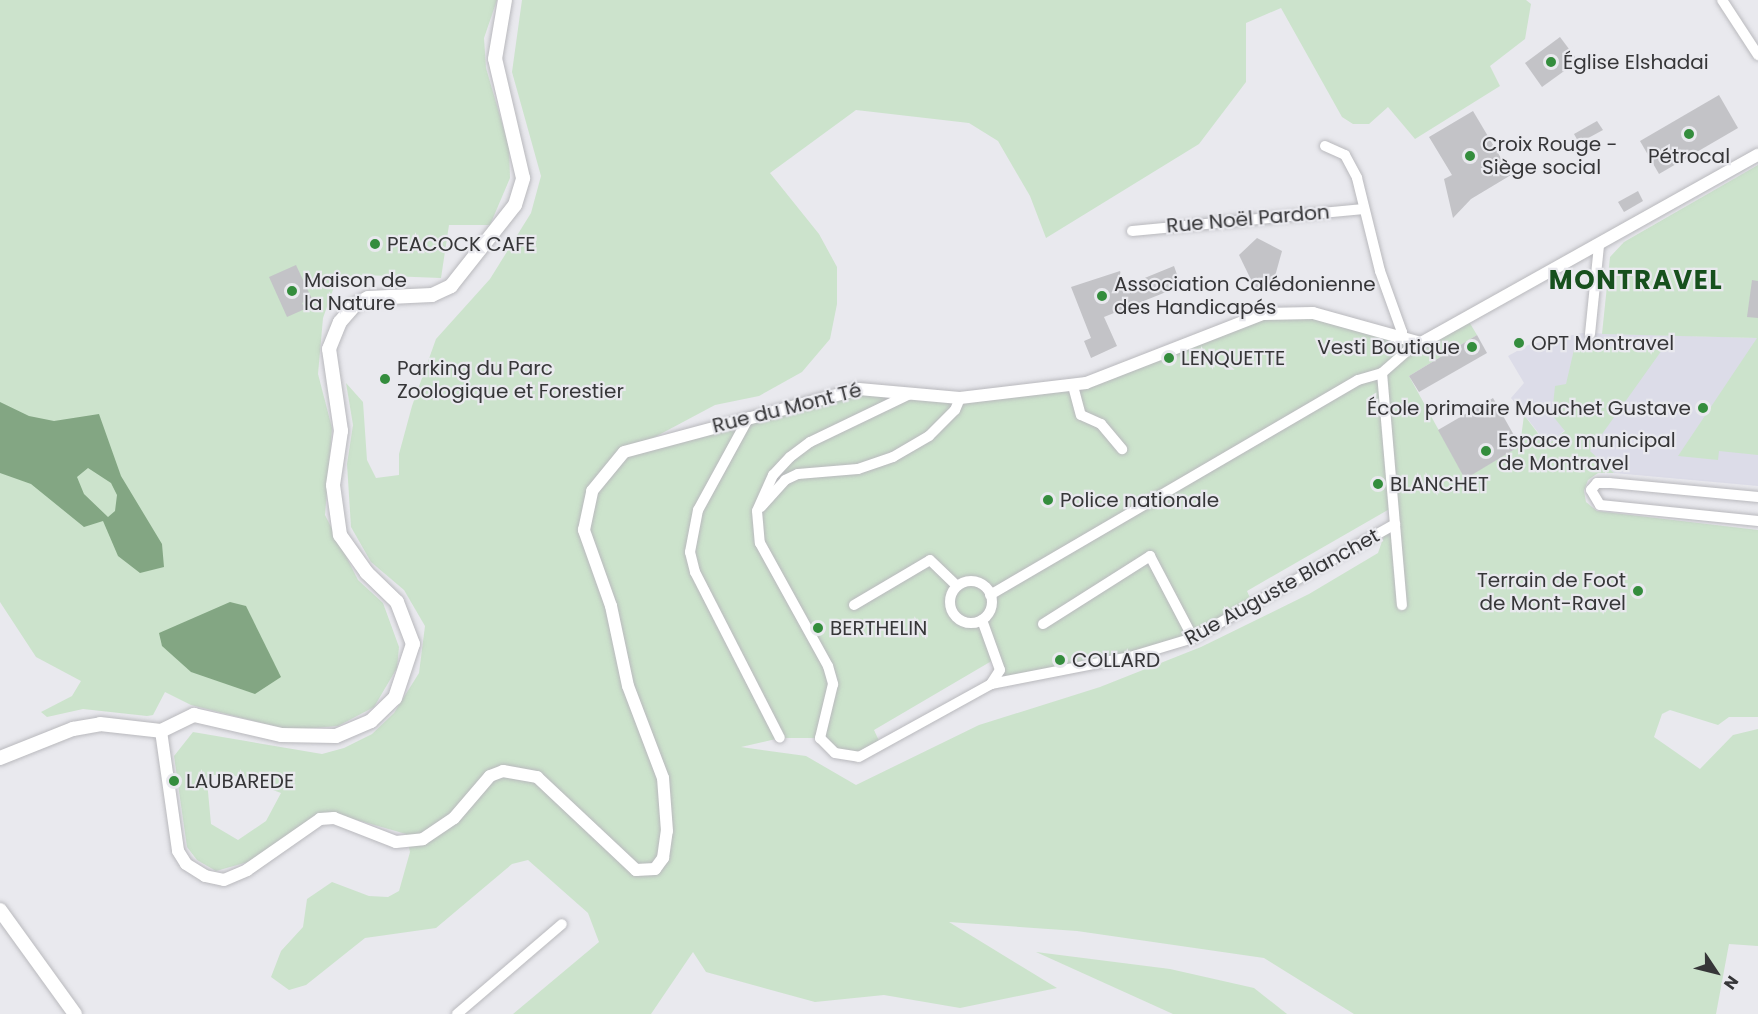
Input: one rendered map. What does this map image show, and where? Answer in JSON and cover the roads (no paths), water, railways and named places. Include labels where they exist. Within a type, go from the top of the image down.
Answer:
[{"type":"main road","points":[[0,758],[73,729],[100,724],[161,731],[185,718],[205,715],[281,735],[336,736],[380,714],[401,687],[413,644],[408,624],[384,585],[352,555],[334,511],[341,431],[329,349],[340,322],[355,305],[368,298],[432,295],[451,286],[515,205],[523,178],[495,59],[505,0]]},
{"type":"main road","points":[[0,910],[75,1014]]},
{"type":"street","points":[[1722,0],[1758,55]]},
{"type":"street","points":[[1325,146],[1345,155],[1357,178],[1364,209],[1402,332],[1400,339]]},
{"type":"street","points":[[990,596],[1358,380],[1382,373],[1416,343],[1468,320],[1758,154]]},
{"type":"street","name":"Rue Noël Pardon","points":[[1132,231],[1364,209]]},
{"type":"street","points":[[1590,334],[1599,246]]},
{"type":"street","name":"Rue du Mont Té","points":[[161,731],[178,851],[186,864],[205,876],[224,880],[247,870],[320,819],[334,818],[396,842],[423,839],[454,818],[490,776],[503,771],[537,777],[636,870],[655,869],[663,858],[667,831],[663,778],[628,686],[611,606],[588,554],[586,510],[601,475],[624,452],[859,389],[960,398],[1073,386],[1263,314],[1313,313],[1416,343]]},
{"type":"street","name":"Rue Auguste Blanchet","points":[[1382,373],[1402,605]]},
{"type":"street","points":[[1073,386],[1082,415],[1101,424],[1122,449]]},
{"type":"street","points":[[757,511],[773,475],[790,457],[810,442],[912,393]]},
{"type":"street","points":[[757,511],[785,480],[798,474],[858,469],[893,457],[935,431],[960,398]]},
{"type":"street","points":[[749,417],[698,510],[690,552],[695,572],[780,738]]},
{"type":"street","points":[[1758,497],[1609,483],[1597,483],[1591,490],[1600,505],[1758,521]]},
{"type":"street","name":"Rue Auguste Blanchet","points":[[757,511],[760,543],[828,666],[833,684],[820,738],[835,753],[859,757],[992,684],[1130,657],[1193,638],[1395,524]]},
{"type":"street","points":[[1042,624],[1150,556],[1193,638]]},
{"type":"street","points":[[854,605],[930,560],[957,586]]},
{"type":"street","points":[[976,582],[990,596],[990,609],[982,620],[968,623],[956,617],[950,598],[957,586],[976,582]]},
{"type":"street","points":[[982,620],[1000,670],[992,684]]},
{"type":"street","points":[[457,1014],[562,924]]},
{"type":"place","name":"Église Elshadai","points":[[1551,62]]},
{"type":"place","name":"Pétrocal","points":[[1689,134]]},
{"type":"place","name":"Croix Rouge - Siège social","points":[[1470,156]]},
{"type":"place","name":"PEACOCK CAFE","points":[[375,244]]},
{"type":"place","name":"Maison de la Nature","points":[[292,291]]},
{"type":"place","name":"Association Calédonienne des Handicapés","points":[[1102,296]]},
{"type":"place","name":"OPT Montravel","points":[[1519,343]]},
{"type":"place","name":"Vesti Boutique","points":[[1472,347]]},
{"type":"place","name":"LENQUETTE","points":[[1169,358]]},
{"type":"place","name":"Parking du Parc Zoologique et Forestier","points":[[385,379]]},
{"type":"place","name":"École primaire Mouchet Gustave","points":[[1703,408]]},
{"type":"place","name":"Espace municipal de Montravel","points":[[1486,451]]},
{"type":"place","name":"BLANCHET","points":[[1378,484]]},
{"type":"place","name":"Police nationale","points":[[1048,500]]},
{"type":"place","name":"Terrain de Foot de Mont-Ravel","points":[[1638,591]]},
{"type":"place","name":"BERTHELIN","points":[[818,628]]},
{"type":"place","name":"COLLARD","points":[[1060,660]]},
{"type":"place","name":"LAUBAREDE","points":[[174,781]]},
{"type":"district","name":"MONTRAVEL","points":[[1636,281]]}]
